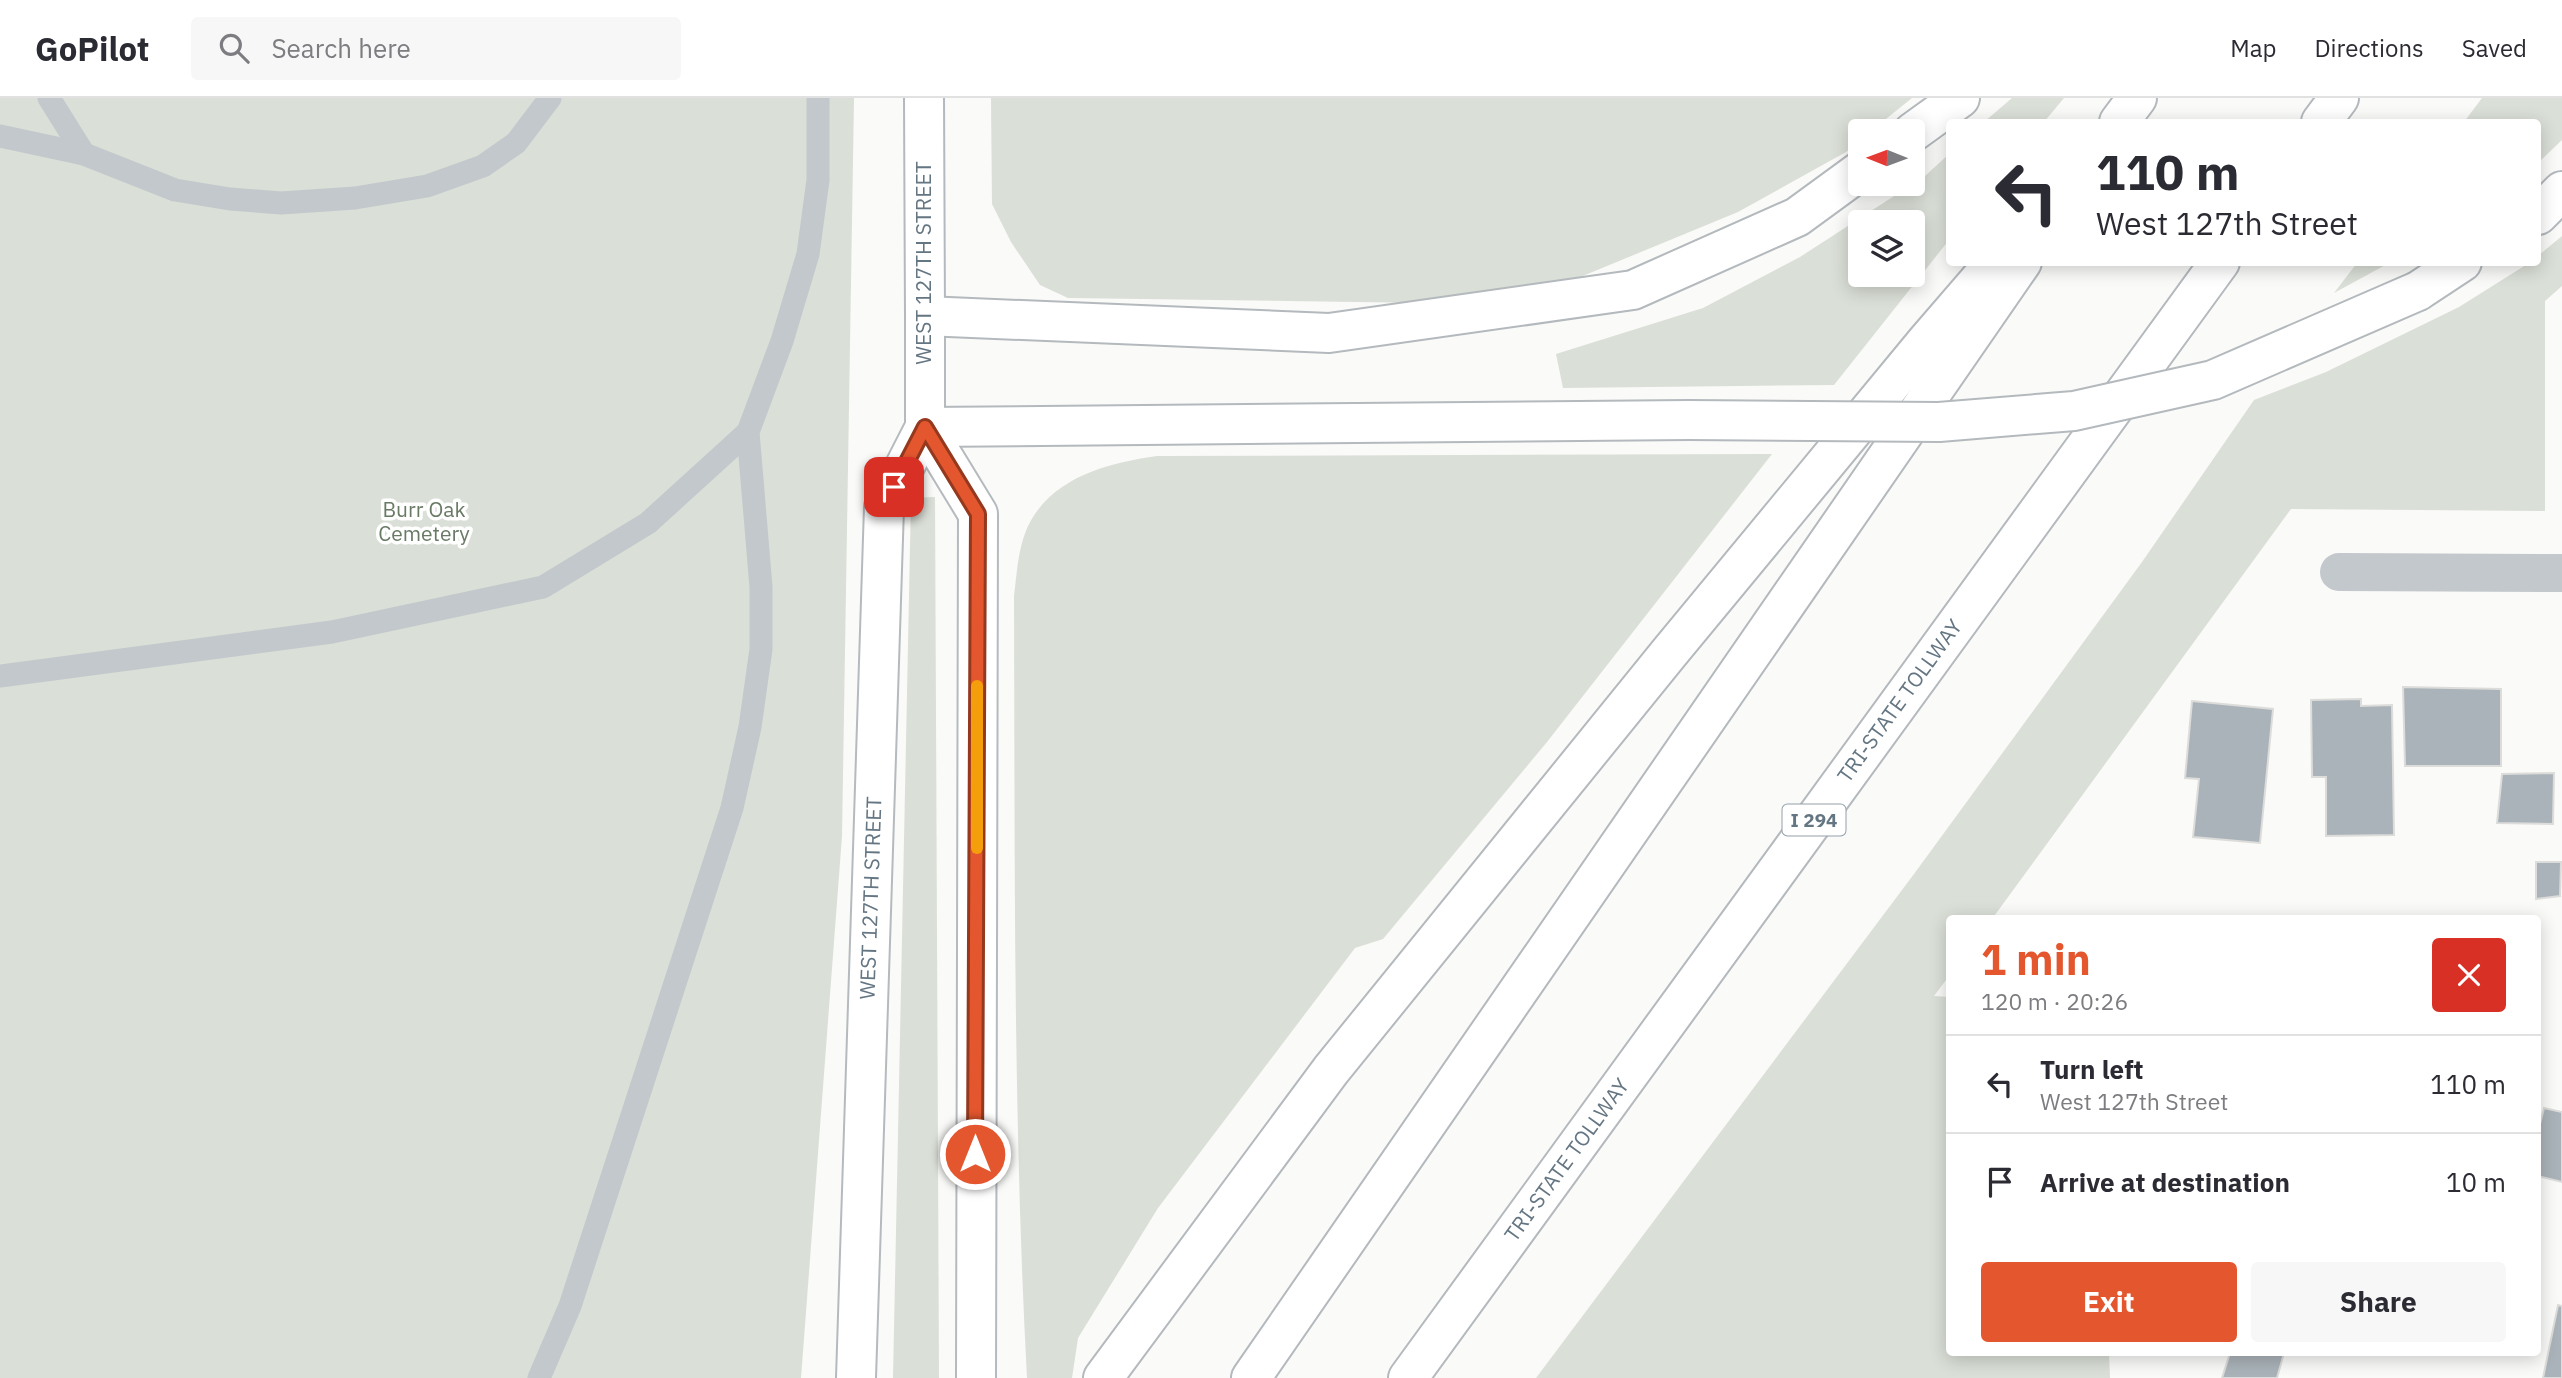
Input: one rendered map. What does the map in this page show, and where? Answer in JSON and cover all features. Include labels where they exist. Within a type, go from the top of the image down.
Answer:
[{"type":"main road","name":"WEST 127TH STREET","points":[[856,1378],[884,507],[925,427],[924,98]]},
{"type":"main road","points":[[1925,123],[1960,98]]},
{"type":"main road","points":[[2323,119],[2339,98]]},
{"type":"main road","points":[[925,316],[1329,333],[1633,290],[1797,217],[1848,180]]},
{"type":"main road","points":[[2541,212],[2562,191]]},
{"type":"main road","points":[[1103,1378],[1331,1070],[1678,642],[1992,266]]},
{"type":"main road","points":[[1251,1378],[2019,266]]},
{"type":"main road","name":"TRI-STATE TOLLWAY","points":[[1408,1378],[2217,266]]},
{"type":"main road","points":[[925,427],[1689,420],[1938,422],[2074,411],[2213,380],[2418,291],[2456,266]]},
{"type":"main road","points":[[925,427],[978,514],[976,1378]]},
{"type":"street","points":[[2339,572],[2562,573]]},
{"type":"lane","points":[[49,98],[84,154]]},
{"type":"lane","points":[[0,136],[84,154],[175,190],[230,199],[281,203],[355,198],[427,186],[484,166],[516,144],[550,98]]},
{"type":"lane","points":[[539,1378],[570,1306],[732,808],[750,727],[761,649],[761,587],[748,432],[782,341],[808,254],[818,180],[818,98]]},
{"type":"lane","points":[[0,676],[332,632],[542,587],[649,523],[748,432]]},
{"type":"green space","name":"Burr Oak Cemetery","points":[[0,98],[854,98],[842,836],[801,1378],[0,1378]]},
{"type":"green space","points":[[991,98],[1912,98],[1886,119],[1848,119],[1846,152],[1738,212],[1573,280],[1426,303],[1068,298],[1040,285],[1011,242],[992,204]]},
{"type":"green space","points":[[2012,98],[2064,98],[2046,119],[1988,119]]},
{"type":"green space","points":[[2482,98],[2562,98],[2562,140],[2541,160],[2541,119],[2466,119]]},
{"type":"green space","points":[[1946,157],[1946,244],[1925,270],[1925,210],[1873,210],[1894,196],[1925,196],[1925,176]]},
{"type":"green space","points":[[1848,226],[1848,287],[1912,287],[1834,385],[1563,388],[1556,354],[1703,308],[1800,257]]},
{"type":"green space","points":[[2562,236],[2562,286],[2545,301],[2545,511],[2291,509],[1995,915],[1946,915],[1946,980],[1934,996],[1946,997],[1946,1356],[2109,1356],[2110,1378],[1536,1378],[1914,874],[2142,562],[2254,400],[2326,372],[2459,307],[2524,266],[2541,266],[2541,254]]},
{"type":"green space","points":[[2355,266],[2384,266],[2334,293]]},
{"type":"green space","points":[[1772,454],[1547,742],[1383,939],[1355,948],[1158,1208],[1078,1338],[1072,1378],[1027,1378],[1017,1085],[1014,596],[1022,543],[1038,509],[1051,495],[1083,475],[1120,463],[1157,456]]},
{"type":"green space","points":[[935,497],[939,1378],[893,1378],[911,498]]},
{"type":"building","points":[[2403,687],[2501,689],[2501,766],[2405,766]]},
{"type":"building","points":[[2361,699],[2361,706],[2392,705],[2394,835],[2326,836],[2326,777],[2312,777],[2311,700]]},
{"type":"building","points":[[2192,701],[2273,709],[2260,843],[2193,837],[2199,779],[2185,778]]},
{"type":"building","points":[[2554,773],[2553,824],[2497,823],[2502,774]]},
{"type":"building","points":[[2536,862],[2561,862],[2560,896],[2536,899]]},
{"type":"building","points":[[2544,1108],[2562,1112],[2562,1182],[2541,1177],[2541,1120]]},
{"type":"building","points":[[2558,1305],[2562,1306],[2562,1378],[2543,1378]]},
{"type":"building","points":[[2229,1356],[2283,1356],[2277,1378],[2222,1378]]},
{"type":"slow traffic","points":[[977,686],[977,848]]},
{"type":"route","points":[[894,487],[925,427],[978,514],[975,1154]]}]
